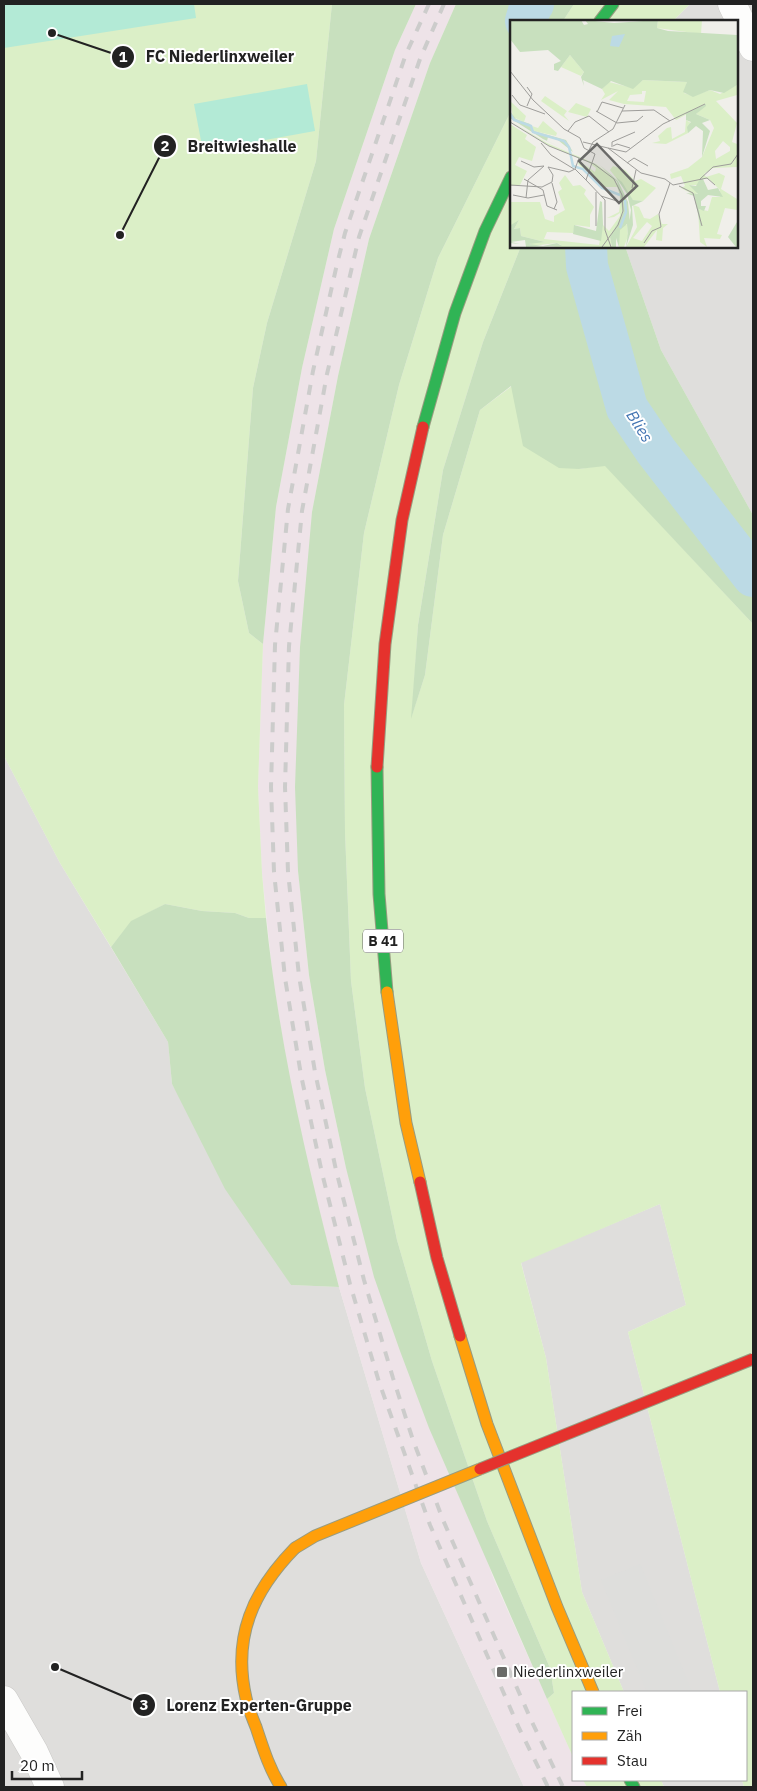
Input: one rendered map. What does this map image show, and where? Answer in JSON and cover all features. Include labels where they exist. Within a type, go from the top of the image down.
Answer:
[{"type":"main road","points":[[601,20],[613,4]]},
{"type":"main road","name":"B 41","points":[[510,179],[485,232],[455,313],[424,421],[402,520],[385,644],[377,759],[379,894],[389,1013],[406,1123],[437,1258],[487,1424],[557,1607],[593,1691]]},
{"type":"main road","points":[[281,1787],[262,1748],[245,1696],[241,1653],[246,1620],[254,1600],[279,1563],[295,1548],[315,1536],[753,1360]]},
{"type":"street","points":[[732,4],[753,47]]},
{"type":"street","points":[[4,1700],[34,1752],[50,1787]]},
{"type":"shaded area","points":[[416,4],[456,4],[430,63],[369,239],[338,376],[312,512],[298,871],[309,975],[325,1070],[346,1168],[494,1580],[572,1755],[572,1781],[584,1781],[587,1787],[524,1787],[421,1563],[339,1287],[310,1176],[289,1077],[273,980],[262,873],[258,787],[263,644],[276,507],[302,368],[334,229],[395,50]]},
{"type":"shaded area","points":[[690,4],[753,4],[753,515],[661,350],[626,248],[737,248],[737,20],[674,20]]},
{"type":"shaded area","points":[[4,756],[60,863],[168,1042],[172,1084],[291,1285],[339,1287],[421,1563],[524,1787],[4,1787]]},
{"type":"shaded area","points":[[660,1204],[686,1305],[628,1332],[720,1691],[624,1691],[582,1592],[546,1358],[521,1262]]},
{"type":"shaded area","points":[[640,1564],[692,1691],[647,1691],[601,1580]]},
{"type":"shaded area","points":[[661,1781],[742,1781],[744,1787],[664,1787]]},
{"type":"green space","points":[[4,4],[332,4],[316,161],[267,323],[253,388],[238,581],[249,633],[263,644],[258,787],[266,918],[249,918],[235,913],[202,911],[165,904],[131,922],[111,947],[60,863],[4,756]]},
{"type":"green space","points":[[4,4],[194,4],[196,18],[4,48]]},
{"type":"green space","points":[[332,4],[416,4],[395,50],[334,229],[302,368],[276,507],[263,644],[249,633],[238,581],[253,388],[267,323],[316,161]]},
{"type":"green space","points":[[456,4],[574,4],[564,20],[510,20],[510,113],[438,258],[399,385],[364,533],[344,705],[345,832],[351,981],[365,1088],[397,1240],[432,1361],[487,1521],[550,1668],[554,1693],[547,1699],[429,1428],[374,1277],[346,1168],[325,1070],[309,975],[298,871],[295,787],[300,647],[312,512],[338,376],[369,239],[430,63]]},
{"type":"green space","points":[[574,4],[690,4],[674,20],[564,20]]},
{"type":"green space","points":[[307,84],[315,131],[203,151],[194,104]]},
{"type":"green space","points":[[510,113],[510,248],[520,248],[483,342],[443,470],[418,625],[412,715],[425,675],[443,535],[480,410],[512,386],[579,469],[605,465],[753,624],[753,1787],[744,1787],[742,1781],[747,1781],[747,1691],[720,1691],[628,1332],[686,1305],[660,1204],[521,1263],[546,1358],[582,1592],[624,1691],[572,1691],[572,1755],[547,1699],[554,1693],[550,1668],[487,1521],[432,1361],[397,1240],[365,1088],[351,981],[345,832],[344,705],[364,533],[399,385],[438,258]]},
{"type":"green space","points":[[520,248],[626,248],[661,350],[753,515],[753,624],[605,466],[579,469],[559,468],[523,446],[511,386],[480,410],[443,535],[425,675],[411,719],[418,625],[443,470],[483,342]]},
{"type":"green space","points":[[165,904],[202,911],[235,913],[249,918],[266,918],[278,1012],[295,1104],[339,1287],[291,1285],[225,1189],[172,1084],[168,1042],[111,947],[131,921]]},
{"type":"green space","points":[[584,1781],[661,1781],[664,1787],[587,1787]]},
{"type":"waterway","name":"Blies","points":[[526,20],[533,4]]},
{"type":"waterway","name":"Blies","points":[[586,248],[587,266],[627,408],[656,451],[753,576]]},
{"type":"railway","points":[[429,4],[406,54],[345,233],[313,371],[288,509],[275,645],[271,787],[274,872],[285,978],[301,1075],[322,1173],[350,1284],[379,1382],[430,1525],[519,1728],[548,1787]]},
{"type":"railway","points":[[444,4],[420,59],[359,237],[327,374],[302,511],[289,646],[285,787],[288,872],[299,976],[315,1072],[336,1170],[364,1280],[393,1378],[413,1440],[443,1520],[532,1722],[563,1787]]},
{"type":"traffic: fast","points":[[601,20],[613,4]]},
{"type":"traffic: fast","points":[[423,427],[455,313],[485,231],[510,179]]},
{"type":"traffic: fast","points":[[377,767],[379,894],[387,992]]},
{"type":"traffic: fast","points":[[631,1781],[634,1787]]},
{"type":"traffic: slow","points":[[387,992],[406,1123],[420,1182]]},
{"type":"traffic: slow","points":[[460,1336],[487,1424],[557,1607],[593,1691]]},
{"type":"traffic: slow","points":[[295,1548],[315,1536],[480,1469]]},
{"type":"traffic: slow","points":[[281,1787],[273,1773],[248,1705],[242,1676],[242,1655],[244,1635],[257,1598],[280,1564],[295,1548]]},
{"type":"traffic: jam","points":[[377,767],[385,644],[402,520],[423,427]]},
{"type":"traffic: jam","points":[[420,1182],[437,1258],[460,1336]]},
{"type":"traffic: jam","points":[[480,1469],[753,1359]]},
{"type":"place","name":"FC Niederlinxweiler","points":[[52,33]]},
{"type":"place","name":"Breitwieshalle","points":[[120,235]]},
{"type":"place","name":"Lorenz Experten-Gruppe","points":[[55,1667]]},
{"type":"place","name":"Niederlinxweiler","points":[[502,1672]]}]
